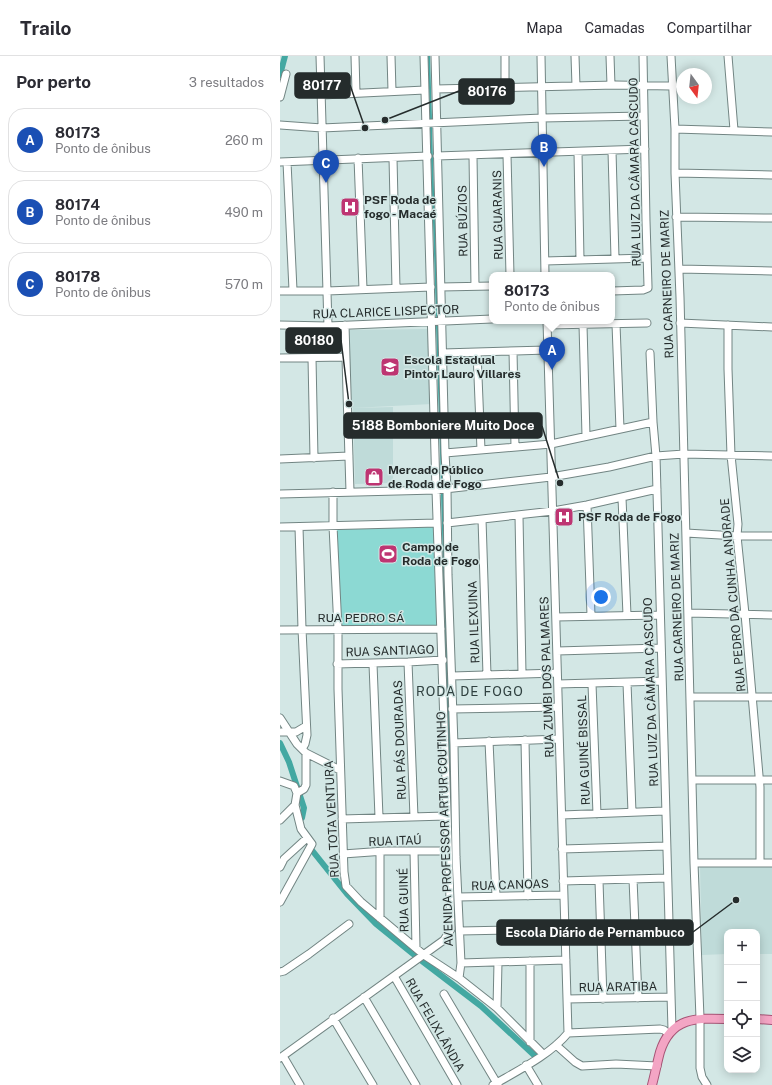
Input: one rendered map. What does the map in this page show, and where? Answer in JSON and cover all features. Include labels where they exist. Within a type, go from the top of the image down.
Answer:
[{"type":"main road","points":[[652,1085],[660,1052],[670,1032],[679,1024],[688,1020],[700,1018],[724,1019]]},
{"type":"main road","points":[[760,1019],[772,1020]]},
{"type":"street","points":[[320,56],[328,326]]},
{"type":"street","points":[[355,56],[356,93]]},
{"type":"street","points":[[391,56],[392,91]]},
{"type":"street","name":"AVENIDA PROFESSOR ARTUR COUTINHO","points":[[281,1057],[333,1018],[444,940],[451,929],[447,851],[443,660],[437,524],[428,156],[424,56]]},
{"type":"street","name":"AVENIDA PROFESSOR ARTUR COUTINHO","points":[[435,56],[452,709],[461,963],[459,978]]},
{"type":"street","points":[[504,56],[505,88]]},
{"type":"street","points":[[541,56],[545,272]]},
{"type":"street","points":[[575,56],[576,86]]},
{"type":"street","points":[[610,56],[611,85]]},
{"type":"street","name":"RUA LUIZ DA CÂMARA CASCUDO","points":[[615,291],[643,290],[648,288],[644,56]]},
{"type":"street","name":"RUA CARNEIRO DE MARIZ","points":[[670,56],[675,129],[676,217],[679,269],[694,863],[700,1018],[700,1068],[702,1077],[707,1085]]},
{"type":"street","points":[[728,56],[734,130]]},
{"type":"street","points":[[280,97],[286,74]]},
{"type":"street","points":[[436,89],[611,85],[672,86]]},
{"type":"street","points":[[322,95],[425,90]]},
{"type":"street","points":[[280,125],[322,128],[437,124],[542,118],[644,116]]},
{"type":"street","points":[[675,129],[772,132]]},
{"type":"street","points":[[437,156],[543,154],[645,149]]},
{"type":"street","points":[[612,151],[615,258]]},
{"type":"street","points":[[578,152],[580,260]]},
{"type":"street","name":"RUA GUARANIS","points":[[507,155],[510,272]]},
{"type":"street","points":[[292,290],[283,162],[428,156]]},
{"type":"street","name":"RUA BÚZIOS","points":[[473,156],[475,286]]},
{"type":"street","points":[[358,158],[363,289]]},
{"type":"street","points":[[393,158],[396,288]]},
{"type":"street","points":[[675,173],[772,175]]},
{"type":"street","points":[[676,217],[772,218]]},
{"type":"street","points":[[545,261],[647,258]]},
{"type":"street","points":[[679,269],[772,271]]},
{"type":"street","points":[[441,287],[489,286]]},
{"type":"street","points":[[280,291],[327,291],[431,287]]},
{"type":"street","name":"RUA CLARICE LISPECTOR","points":[[280,325],[328,326],[432,320],[489,319]]},
{"type":"street","points":[[565,324],[583,325],[647,323]]},
{"type":"street","points":[[680,323],[772,327]]},
{"type":"street","name":"RUA ZUMBI DOS PALMARES","points":[[547,324],[568,1033]]},
{"type":"street","points":[[616,324],[620,428]]},
{"type":"street","points":[[346,325],[350,492]]},
{"type":"street","points":[[583,325],[586,436]]},
{"type":"street","name":"RUA PEDRO DA CUNHA ANDRADE","points":[[728,325],[731,455],[761,794],[760,863]]},
{"type":"street","points":[[443,354],[547,350]]},
{"type":"street","points":[[513,351],[515,447]]},
{"type":"street","points":[[477,352],[481,450]]},
{"type":"street","name":"RUA LUIZ DA CÂMARA CASCUDO","points":[[650,354],[656,456],[659,615],[671,997],[670,1032]]},
{"type":"street","points":[[280,358],[346,357]]},
{"type":"street","points":[[312,358],[314,458]]},
{"type":"street","points":[[445,454],[551,444],[653,422]]},
{"type":"street","points":[[280,494],[436,490],[551,477],[609,467],[656,456],[684,454],[772,456]]},
{"type":"street","points":[[280,459],[348,456]]},
{"type":"street","points":[[447,523],[553,511],[657,490]]},
{"type":"street","name":"RUA TOTA VENTURA","points":[[333,492],[333,526],[338,629],[340,770],[343,854],[346,886],[361,902],[416,948],[459,978],[497,1008],[543,1054]]},
{"type":"street","points":[[622,498],[627,615]]},
{"type":"street","points":[[587,505],[591,615]]},
{"type":"street","points":[[519,516],[522,674]]},
{"type":"street","name":"RUA ILEXUINA","points":[[482,519],[487,675]]},
{"type":"street","points":[[280,528],[437,524]]},
{"type":"street","name":"RUA TOTA VENTURA","points":[[295,805],[300,791],[306,785],[304,751],[306,726],[299,527]]},
{"type":"street","points":[[686,533],[737,536],[772,536]]},
{"type":"street","points":[[688,612],[772,615]]},
{"type":"street","points":[[556,617],[591,615],[659,615]]},
{"type":"street","name":"RUA PEDRO SÁ","points":[[280,630],[441,629]]},
{"type":"street","points":[[557,651],[661,648]]},
{"type":"street","name":"RUA SANTIAGO","points":[[338,664],[373,664],[443,660]]},
{"type":"street","name":"RUA PÁS DOURADAS","points":[[408,662],[414,817]]},
{"type":"street","points":[[373,664],[378,817]]},
{"type":"street","points":[[452,676],[558,673]]},
{"type":"street","points":[[558,684],[662,682]]},
{"type":"street","points":[[627,683],[632,812]]},
{"type":"street","name":"RUA GUINÉ BISSAL","points":[[592,684],[597,814]]},
{"type":"street","points":[[690,697],[772,697]]},
{"type":"street","points":[[452,709],[558,708]]},
{"type":"street","points":[[280,718],[304,751],[340,770]]},
{"type":"street","points":[[280,732],[296,732],[306,726]]},
{"type":"street","points":[[454,743],[559,739]]},
{"type":"street","points":[[525,740],[528,896]]},
{"type":"street","points":[[489,741],[496,896]]},
{"type":"street","points":[[692,780],[772,780]]},
{"type":"street","points":[[280,781],[294,786],[300,791]]},
{"type":"street","points":[[280,820],[295,805]]},
{"type":"street","points":[[295,805],[301,829],[309,841]]},
{"type":"street","points":[[562,815],[665,811]]},
{"type":"street","points":[[342,819],[446,816]]},
{"type":"street","points":[[280,866],[284,859],[309,841]]},
{"type":"street","points":[[280,902],[309,841]]},
{"type":"street","points":[[562,849],[666,846]]},
{"type":"street","name":"RUA GUINÉ","points":[[414,851],[416,948]]},
{"type":"street","name":"RUA ITAÚ","points":[[343,854],[447,851]]},
{"type":"street","points":[[380,852],[380,918]]},
{"type":"street","points":[[694,863],[772,863]]},
{"type":"street","points":[[563,881],[667,878]]},
{"type":"street","points":[[633,879],[638,998]]},
{"type":"street","points":[[599,880],[603,998]]},
{"type":"street","name":"RUA CANOAS","points":[[458,898],[564,895]]},
{"type":"street","points":[[280,972],[284,971],[309,954],[349,924]]},
{"type":"street","points":[[460,932],[565,929]]},
{"type":"street","points":[[461,963],[566,960]]},
{"type":"street","points":[[530,961],[530,1042]]},
{"type":"street","points":[[497,1008],[498,962]]},
{"type":"street","name":"RUA FELIXLÂNDIA","points":[[394,976],[457,1085]]},
{"type":"street","points":[[444,994],[496,1084],[556,1045],[568,1033],[660,1029],[670,1032]]},
{"type":"street","points":[[364,997],[416,1085]]},
{"type":"street","name":"RUA ARATIBA","points":[[567,999],[671,997]]},
{"type":"street","points":[[333,1018],[374,1085]]},
{"type":"street","points":[[556,1045],[575,1062],[582,1066],[616,1064],[657,1066]]},
{"type":"street","points":[[281,1057],[300,1085]]},
{"type":"street","points":[[526,1065],[538,1085]]},
{"type":"shaded area","name":"Escola Estadual Pintor Lauro Villares","points":[[429,329],[432,404],[352,408],[348,330]]},
{"type":"shaded area","points":[[393,407],[393,483],[355,484],[353,408]]},
{"type":"shaded area","points":[[435,526],[437,625],[339,628],[337,528]]},
{"type":"shaded area","points":[[700,867],[772,867],[772,954],[760,954],[760,929],[724,929],[724,954],[702,955]]},
{"type":"waterway","points":[[280,75],[285,56]]},
{"type":"waterway","points":[[429,56],[431,119]]},
{"type":"waterway","points":[[431,128],[437,316]]},
{"type":"waterway","points":[[437,325],[442,484]]},
{"type":"waterway","points":[[442,494],[452,843]]},
{"type":"waterway","points":[[280,743],[289,762],[304,808],[302,818]]},
{"type":"waterway","points":[[311,849],[347,894],[376,924],[418,958]]},
{"type":"waterway","points":[[422,961],[481,1006],[535,1056]]},
{"type":"place","name":"80176","points":[[385,120]]},
{"type":"place","name":"80177","points":[[365,128]]},
{"type":"place","name":"80174","points":[[544,167]]},
{"type":"place","name":"80178","points":[[326,183]]},
{"type":"place","name":"PSF Roda de fogo - Macaé","points":[[350,207]]},
{"type":"place","name":"Escola Estadual Pintor Lauro Villares","points":[[390,367]]},
{"type":"place","name":"80173","points":[[552,370]]},
{"type":"place","name":"80180","points":[[349,404]]},
{"type":"place","name":"Mercado Público de Roda de Fogo","points":[[374,477]]},
{"type":"place","name":"5188 Bomboniere Muito Doce","points":[[560,483]]},
{"type":"place","name":"PSF Roda de Fogo","points":[[564,517]]},
{"type":"place","name":"Campo de Roda de Fogo","points":[[388,554]]},
{"type":"place","name":"Escola Diário de Pernambuco","points":[[736,900]]},
{"type":"district","name":"RODA DE FOGO","points":[[470,691]]}]
